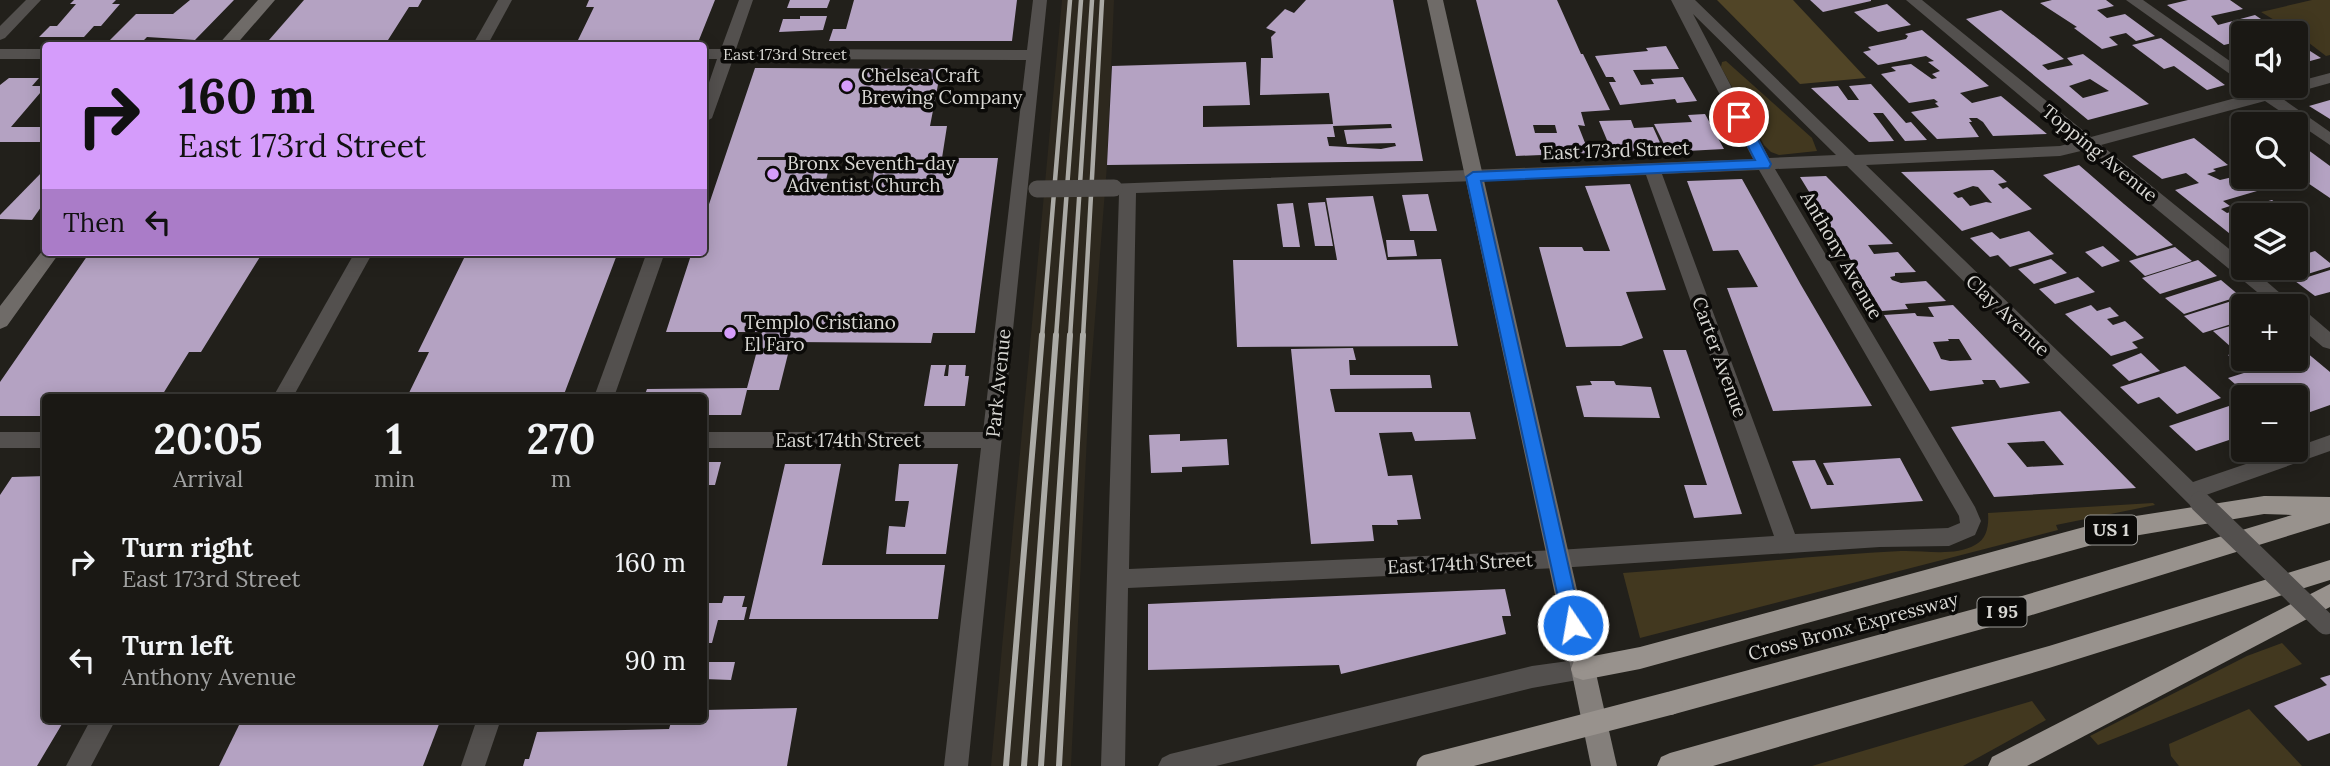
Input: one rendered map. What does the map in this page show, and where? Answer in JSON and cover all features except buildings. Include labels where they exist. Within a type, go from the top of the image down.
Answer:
[{"type":"highway","name":"US 1","points":[[1583,669],[1625,662],[2110,530],[2264,505],[2330,506]]},
{"type":"highway","name":"Cross Bronx Expressway","points":[[1428,766],[2022,607],[2330,513]]},
{"type":"highway","points":[[1670,766],[2049,657],[2330,570]]},
{"type":"highway","points":[[2001,766],[2330,595]]},
{"type":"main road","points":[[229,42],[267,0]]},
{"type":"main road","points":[[1436,0],[1604,766]]},
{"type":"main road","points":[[0,321],[47,256]]},
{"type":"street","points":[[0,35],[34,0]]},
{"type":"street","points":[[481,42],[505,0]]},
{"type":"street","points":[[707,110],[746,0]]},
{"type":"street","name":"Park Avenue","points":[[956,766],[992,440],[1028,190],[1034,55],[1040,0]]},
{"type":"street","name":"Anthony Avenue","points":[[1678,0],[1764,164],[1968,513],[1971,521],[1968,529]]},
{"type":"street","name":"Clay Avenue","points":[[1687,0],[2328,626]]},
{"type":"street","name":"Topping Avenue","points":[[1913,0],[2271,294]]},
{"type":"street","points":[[2133,0],[2231,70]]},
{"type":"street","points":[[0,54],[42,54]]},
{"type":"street","name":"East 173rd Street","points":[[707,54],[1034,55]]},
{"type":"street","name":"East 173rd Street","points":[[2308,82],[2330,78]]},
{"type":"street","name":"East 173rd Street","points":[[1028,190],[1473,177],[2046,152],[2089,145],[2238,98]]},
{"type":"street","points":[[2270,98],[2330,140]]},
{"type":"street","name":"Carter Avenue","points":[[1653,169],[1788,544]]},
{"type":"street","points":[[1113,766],[1118,579],[1121,188]]},
{"type":"street","points":[[285,394],[362,256]]},
{"type":"street","points":[[605,394],[655,256]]},
{"type":"street","points":[[2308,324],[2330,342]]},
{"type":"street","points":[[0,440],[42,440]]},
{"type":"street","name":"East 174th Street","points":[[707,440],[992,440]]},
{"type":"street","points":[[2195,497],[2330,443]]},
{"type":"street","name":"East 174th Street","points":[[1118,579],[1558,559],[1880,538],[1950,537],[1968,529]]},
{"type":"street","points":[[1170,766],[1531,677],[1583,669]]},
{"type":"street","points":[[78,766],[102,723]]},
{"type":"street","points":[[473,766],[488,723]]},
{"type":"shaded area","points":[[1062,0],[1114,0],[1107,165],[1089,395],[1071,766],[991,766]]},
{"type":"shaded area","points":[[1717,0],[1793,0],[1866,78],[1800,84]]},
{"type":"shaded area","points":[[2312,0],[2330,0],[2330,55],[2326,56],[2308,42],[2308,21],[2276,21],[2261,12]]},
{"type":"shaded area","points":[[1726,61],[1812,138],[1817,151],[1779,155],[1771,152],[1764,145],[1721,67],[1722,62]]},
{"type":"shaded area","points":[[2155,505],[2056,525],[2058,530],[1640,638],[1623,573],[1866,553],[1958,551],[1975,545],[1985,536],[1988,513]]},
{"type":"shaded area","points":[[2282,643],[2302,664],[2098,745],[2090,736],[2247,656]]},
{"type":"shaded area","points":[[2032,701],[2046,720],[1963,766],[1812,766]]},
{"type":"shaded area","points":[[2249,709],[2302,766],[2179,766],[2171,756],[2169,744]]},
{"type":"railway","points":[[1042,337],[1070,0]]},
{"type":"railway","points":[[1056,337],[1081,0]]},
{"type":"railway","points":[[1070,337],[1092,0]]},
{"type":"railway","points":[[1083,337],[1102,0]]},
{"type":"railway","points":[[1006,766],[1042,335]]},
{"type":"railway","points":[[1024,766],[1056,335]]},
{"type":"railway","points":[[1041,766],[1070,335]]},
{"type":"railway","points":[[1059,766],[1083,335]]},
{"type":"place","name":"Chelsea Craft Brewing Company","points":[[847,86]]},
{"type":"place","name":"Bronx Seventh-day Adventist Church","points":[[773,174]]},
{"type":"place","name":"Templo Cristiano El Faro","points":[[730,333]]},
{"type":"route","points":[[1573,625],[1473,177],[1764,164],[1739,117]]}]
